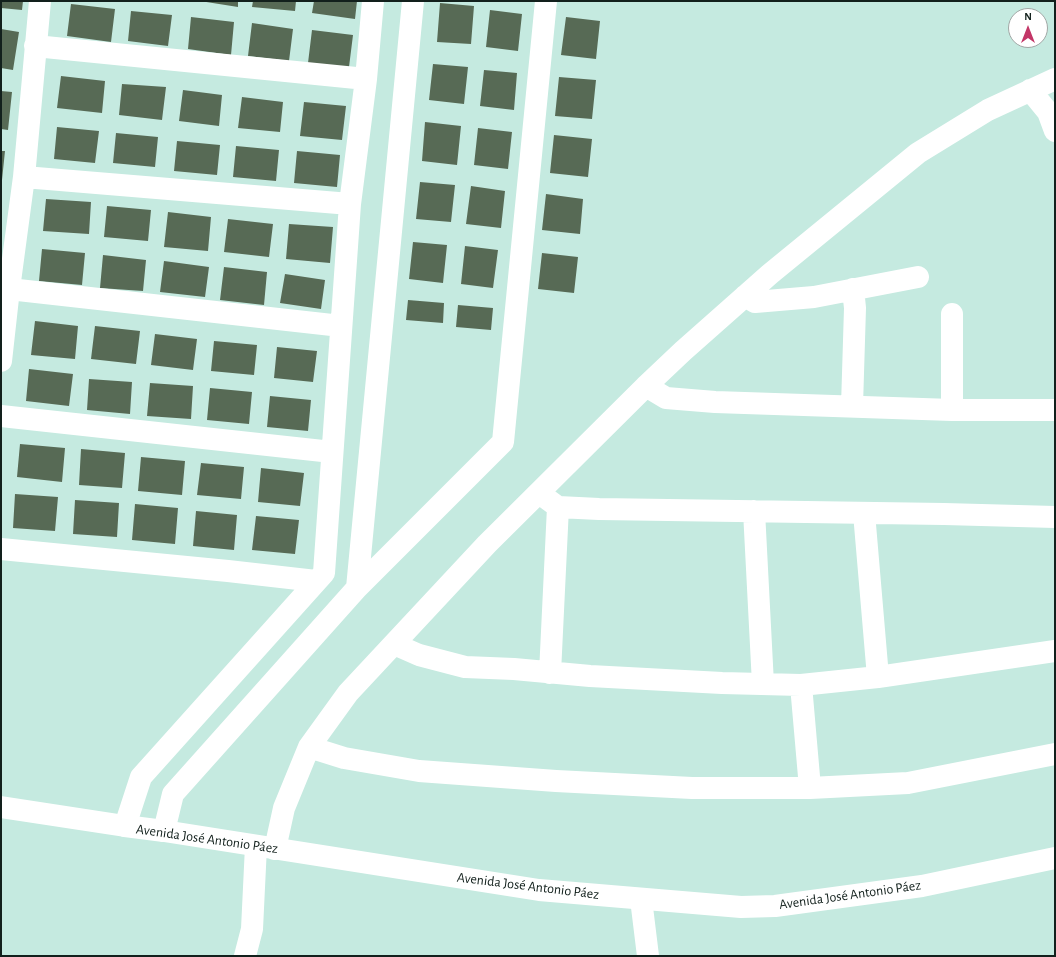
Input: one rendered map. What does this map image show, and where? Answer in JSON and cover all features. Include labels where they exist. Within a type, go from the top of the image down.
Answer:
[{"type":"street","points":[[1,361],[24,177],[40,1]]},
{"type":"street","points":[[125,826],[141,777],[324,573],[350,204],[366,79],[373,1]]},
{"type":"street","points":[[357,588],[413,1]]},
{"type":"street","points":[[164,831],[173,794],[357,588],[503,442],[546,1]]},
{"type":"street","points":[[35,46],[366,79]]},
{"type":"street","points":[[246,956],[252,930],[266,847],[309,747],[348,693],[487,544],[646,386],[745,296],[918,153],[988,110],[1055,78]]},
{"type":"street","points":[[1030,90],[1048,112],[1055,131]]},
{"type":"street","points":[[24,177],[350,204]]},
{"type":"street","points":[[745,296],[755,302],[814,298],[918,277]]},
{"type":"street","points":[[9,289],[341,326]]},
{"type":"street","points":[[852,406],[855,308],[853,290]]},
{"type":"street","points":[[952,314],[952,410]]},
{"type":"street","points":[[646,386],[666,398],[715,402],[952,410],[1055,410]]},
{"type":"street","points":[[1,416],[332,452]]},
{"type":"street","points":[[539,493],[558,507],[599,510],[1055,517]]},
{"type":"street","points":[[550,673],[558,507]]},
{"type":"street","points":[[754,512],[762,684]]},
{"type":"street","points":[[864,513],[878,677]]},
{"type":"street","points":[[1,549],[316,581]]},
{"type":"street","points":[[394,644],[419,655],[466,667],[590,676],[801,685],[878,677],[1055,651]]},
{"type":"street","points":[[801,685],[810,788]]},
{"type":"street","points":[[309,747],[344,758],[419,771],[556,781],[692,788],[810,788],[908,783],[1055,754]]},
{"type":"street","name":"Avenida José Antonio Páez","points":[[1,807],[539,890],[741,907],[775,906],[922,886],[1055,858]]},
{"type":"street","points":[[642,899],[648,956]]},
{"type":"building","points":[[1,1],[23,1],[22,10],[1,8]]},
{"type":"building","points":[[200,1],[238,1],[238,7]]},
{"type":"building","points":[[253,1],[296,1],[295,11],[252,7]]},
{"type":"building","points":[[314,1],[357,1],[355,19],[312,13]]},
{"type":"building","points":[[440,3],[474,6],[471,44],[437,42]]},
{"type":"building","points":[[71,4],[115,9],[111,42],[67,36]]},
{"type":"building","points":[[490,10],[522,14],[518,51],[486,47]]},
{"type":"building","points":[[131,11],[172,15],[168,46],[128,41]]},
{"type":"building","points":[[191,17],[234,22],[231,55],[188,49]]},
{"type":"building","points":[[566,17],[600,21],[596,59],[561,55]]},
{"type":"building","points":[[252,23],[293,29],[289,61],[248,56]]},
{"type":"building","points":[[1,29],[19,32],[13,70],[1,68]]},
{"type":"building","points":[[312,30],[353,35],[349,67],[308,63]]},
{"type":"building","points":[[433,64],[468,67],[464,104],[429,100]]},
{"type":"building","points":[[484,70],[517,73],[514,110],[480,106]]},
{"type":"building","points":[[61,76],[105,81],[102,113],[57,108]]},
{"type":"building","points":[[559,77],[596,80],[592,119],[555,116]]},
{"type":"building","points":[[122,84],[166,87],[162,120],[119,115]]},
{"type":"building","points":[[183,90],[222,95],[219,126],[179,121]]},
{"type":"building","points":[[1,91],[12,92],[8,130],[1,129]]},
{"type":"building","points":[[242,97],[283,102],[280,132],[238,128]]},
{"type":"building","points":[[304,102],[346,106],[342,140],[300,136]]},
{"type":"building","points":[[425,122],[461,126],[457,165],[422,161]]},
{"type":"building","points":[[57,127],[99,131],[95,163],[54,159]]},
{"type":"building","points":[[478,128],[512,132],[508,169],[474,165]]},
{"type":"building","points":[[116,133],[158,137],[155,167],[113,163]]},
{"type":"building","points":[[554,135],[592,139],[588,177],[550,173]]},
{"type":"building","points":[[177,141],[220,145],[217,175],[174,171]]},
{"type":"building","points":[[236,146],[279,150],[276,181],[233,177]]},
{"type":"building","points":[[1,151],[5,151],[2,180],[1,180]]},
{"type":"building","points":[[297,151],[340,155],[337,187],[294,183]]},
{"type":"building","points":[[420,182],[455,185],[451,222],[416,219]]},
{"type":"building","points":[[471,186],[505,191],[501,228],[466,224]]},
{"type":"building","points":[[546,194],[583,199],[580,234],[542,230]]},
{"type":"building","points":[[46,199],[91,202],[89,234],[43,231]]},
{"type":"building","points":[[107,206],[151,210],[148,241],[104,237]]},
{"type":"building","points":[[168,212],[211,217],[208,251],[164,247]]},
{"type":"building","points":[[228,219],[273,224],[269,257],[224,252]]},
{"type":"building","points":[[289,224],[333,227],[330,263],[286,259]]},
{"type":"building","points":[[413,242],[447,245],[443,283],[409,279]]},
{"type":"building","points":[[465,246],[498,250],[493,288],[461,284]]},
{"type":"building","points":[[42,249],[85,253],[82,285],[39,281]]},
{"type":"building","points":[[542,253],[578,257],[574,293],[538,289]]},
{"type":"building","points":[[103,255],[146,260],[143,291],[100,288]]},
{"type":"building","points":[[164,261],[209,267],[205,297],[160,292]]},
{"type":"building","points":[[224,267],[267,272],[264,305],[220,300]]},
{"type":"building","points":[[285,274],[325,280],[321,309],[280,303]]},
{"type":"building","points":[[408,300],[444,303],[443,323],[406,320]]},
{"type":"building","points":[[458,305],[493,308],[491,330],[456,327]]},
{"type":"building","points":[[35,321],[78,326],[75,359],[31,355]]},
{"type":"building","points":[[95,326],[140,331],[136,364],[91,359]]},
{"type":"building","points":[[155,334],[197,339],[193,370],[151,365]]},
{"type":"building","points":[[214,341],[257,345],[254,375],[211,371]]},
{"type":"building","points":[[277,347],[317,351],[313,382],[274,378]]},
{"type":"building","points":[[29,369],[73,374],[69,406],[26,401]]},
{"type":"building","points":[[89,379],[132,382],[130,414],[87,410]]},
{"type":"building","points":[[150,383],[193,386],[191,419],[147,416]]},
{"type":"building","points":[[210,388],[252,392],[249,424],[207,420]]},
{"type":"building","points":[[270,396],[311,400],[308,431],[267,427]]},
{"type":"building","points":[[20,444],[65,448],[62,482],[17,477]]},
{"type":"building","points":[[81,449],[125,453],[122,488],[79,485]]},
{"type":"building","points":[[141,457],[185,461],[182,495],[138,491]]},
{"type":"building","points":[[201,463],[244,467],[241,499],[197,495]]},
{"type":"building","points":[[261,468],[304,473],[300,506],[258,502]]},
{"type":"building","points":[[15,494],[58,497],[55,531],[13,528]]},
{"type":"building","points":[[75,500],[119,503],[117,537],[73,534]]},
{"type":"building","points":[[135,504],[178,508],[175,544],[132,540]]},
{"type":"building","points":[[196,511],[237,515],[234,550],[193,546]]},
{"type":"building","points":[[256,516],[299,520],[295,554],[252,550]]}]
